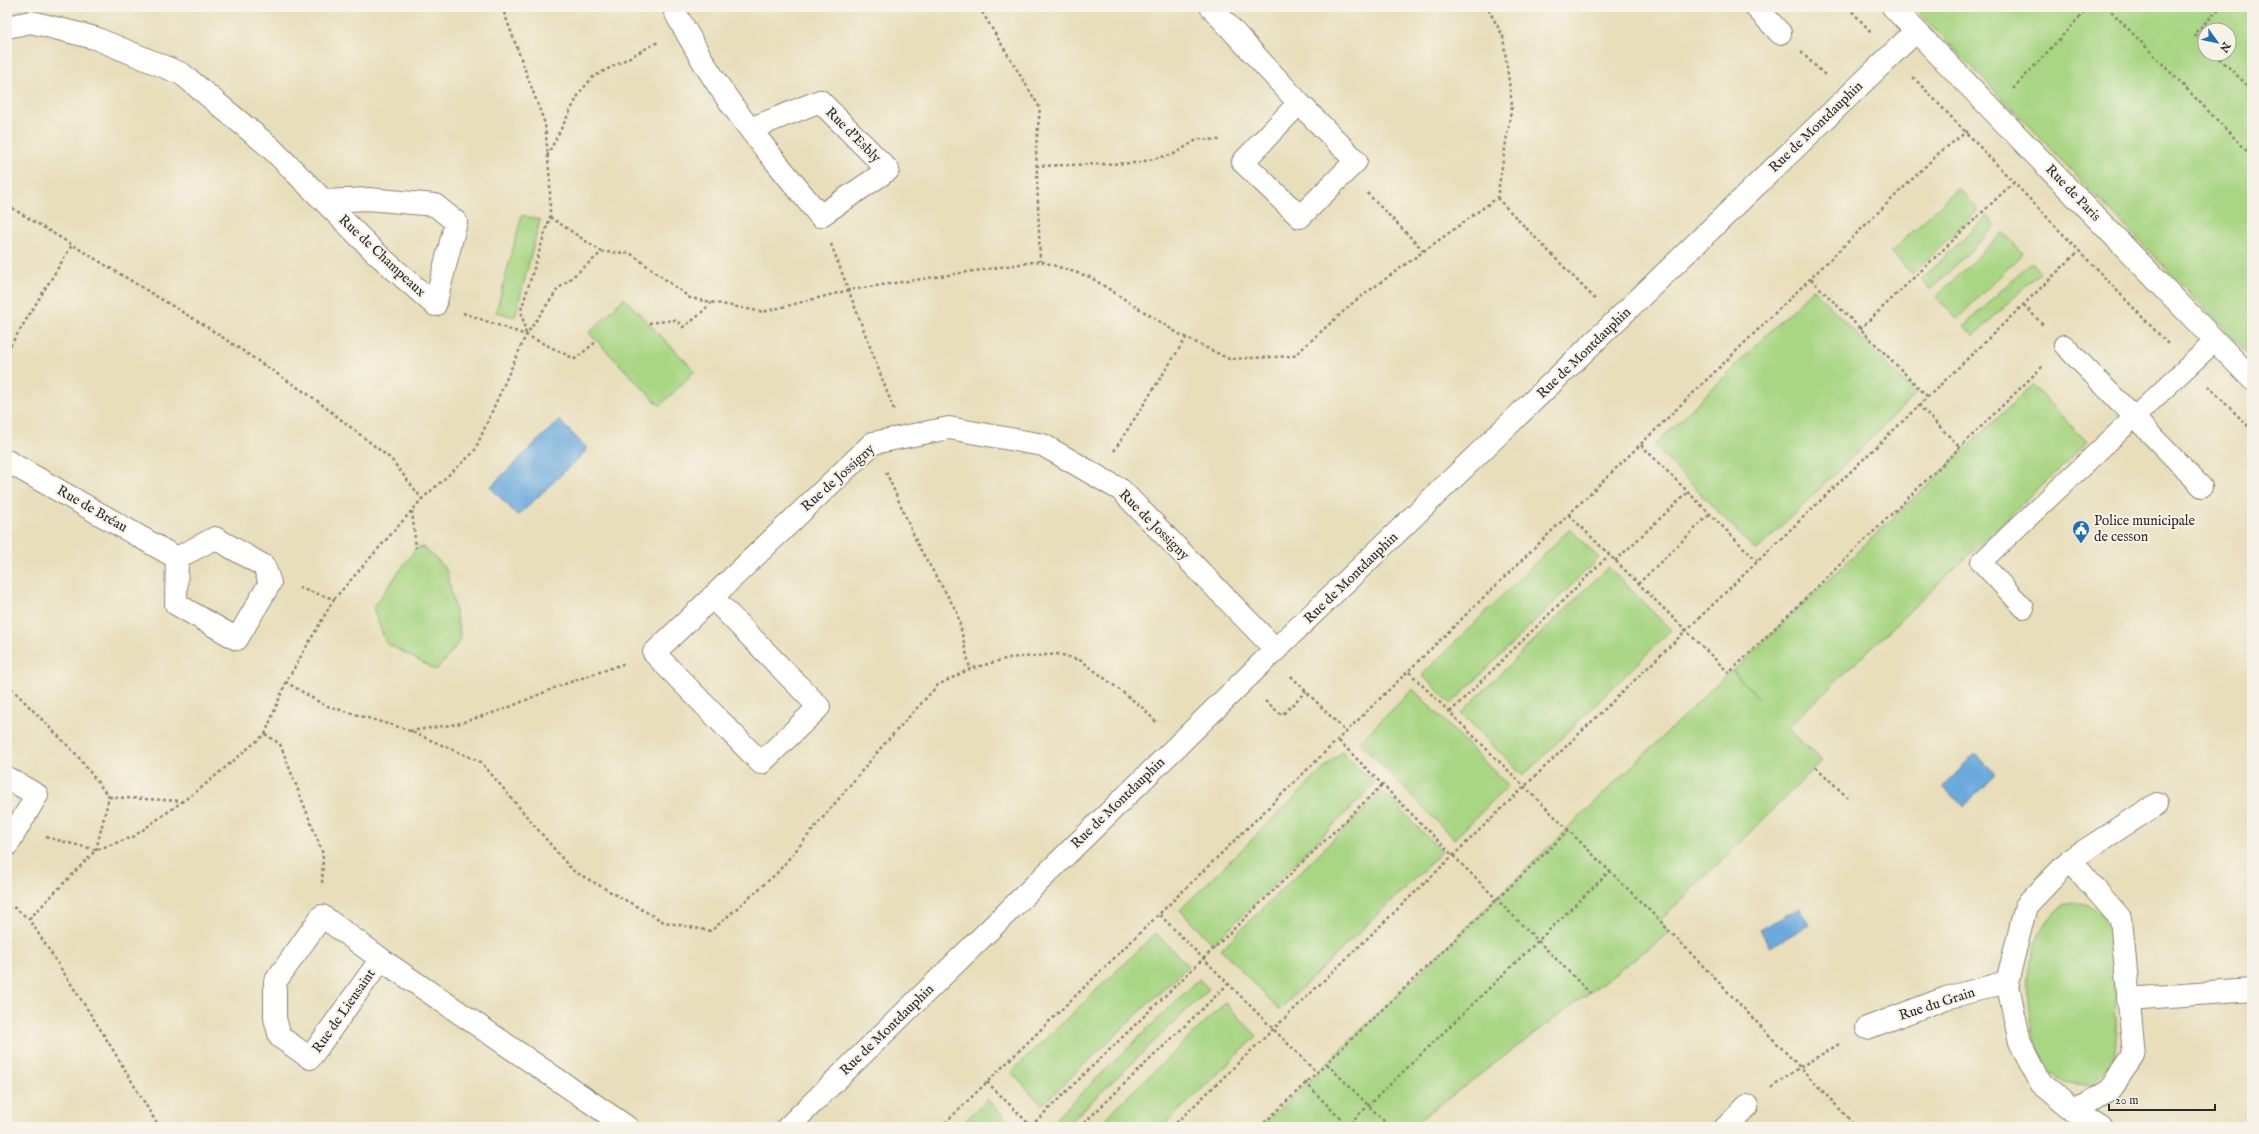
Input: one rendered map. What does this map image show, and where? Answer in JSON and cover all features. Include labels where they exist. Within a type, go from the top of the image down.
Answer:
[{"type":"street","points":[[674,7],[702,61],[750,129],[820,216]]},
{"type":"street","points":[[1211,7],[1299,103],[1356,162],[1300,217],[1243,162],[1299,103]]},
{"type":"street","points":[[1756,7],[1780,33]]},
{"type":"street","name":"Rue de Paris","points":[[1893,7],[2252,379]]},
{"type":"street","name":"Rue de Champeaux","points":[[7,27],[37,14],[182,74],[271,148],[324,201],[376,253],[435,305],[456,222],[435,205],[368,199],[324,201]]},
{"type":"street","name":"Rue de Montdauphin","points":[[788,1127],[1243,681],[1916,31]]},
{"type":"street","name":"Rue d'Esbly","points":[[750,129],[820,100],[888,170],[820,216]]},
{"type":"street","name":"Rue de Jossigny","points":[[654,653],[872,443],[949,428],[1043,445],[1121,490],[1273,652]]},
{"type":"street","name":"Rue de Bréau","points":[[7,461],[177,558]]},
{"type":"street","points":[[215,538],[264,566],[270,583],[237,639],[176,604],[177,558],[215,538]]},
{"type":"street","points":[[654,653],[760,763],[819,707],[712,596]]},
{"type":"street","points":[[7,778],[37,795],[12,838]]},
{"type":"street","points":[[2101,1127],[2075,1110],[2041,1083],[2020,1042],[2007,982],[2026,906],[2070,860],[2157,804]]},
{"type":"street","points":[[2070,860],[2121,919],[2134,1055],[2110,1089],[2075,1110]]},
{"type":"street","name":"Rue de Lieusaint","points":[[381,958],[310,1058],[280,1037],[275,1018],[275,982],[322,916],[627,1127]]},
{"type":"street","name":"Rue du Grain","points":[[1867,1028],[1946,998],[2007,982]]},
{"type":"street","points":[[2128,999],[2252,990]]},
{"type":"street","points":[[1726,1127],[1747,1106]]},
{"type":"lane","points":[[2024,608],[1981,562],[2215,341]]},
{"type":"lane","points":[[2064,345],[2202,487]]},
{"type":"path","points":[[502,7],[545,124],[550,217],[521,310],[526,335]]},
{"type":"path","points":[[980,7],[1040,108],[1036,146],[1040,261]]},
{"type":"path","points":[[550,217],[602,252],[630,253],[690,298],[763,312],[849,290],[1040,261],[1090,276],[1186,338],[1228,359],[1294,356],[1356,301],[1497,198],[1512,105],[1503,36],[1486,7]]},
{"type":"path","points":[[1848,7],[1966,133],[2252,430]]},
{"type":"path","points":[[941,1127],[1339,741],[1939,153],[1966,133],[1992,109],[2089,7]]},
{"type":"path","points":[[2107,7],[2252,156]]},
{"type":"path","points":[[2206,22],[2221,7]]},
{"type":"path","points":[[547,156],[580,92],[593,77],[684,28]]},
{"type":"path","points":[[1780,33],[1827,76]]},
{"type":"path","points":[[2223,62],[2252,90]]},
{"type":"path","points":[[1036,166],[1136,163],[1174,154],[1198,139],[1258,146]]},
{"type":"path","points":[[1345,172],[1425,252]]},
{"type":"path","points":[[1860,329],[2014,182]]},
{"type":"path","points":[[1497,198],[1617,321]]},
{"type":"path","points":[[7,205],[210,329],[315,399],[392,459],[422,499]]},
{"type":"path","points":[[820,216],[904,437]]},
{"type":"path","points":[[7,351],[72,244]]},
{"type":"path","points":[[1172,1127],[1524,785],[2079,251]]},
{"type":"path","points":[[12,838],[96,850],[133,837],[201,788],[265,734],[286,682],[334,599],[422,499],[474,452],[526,335],[558,289],[602,252]]},
{"type":"path","points":[[1811,279],[1927,396]]},
{"type":"path","points":[[649,323],[676,320],[683,327],[696,318],[711,302]]},
{"type":"path","points":[[435,305],[493,322],[526,335],[575,359],[597,341]]},
{"type":"path","points":[[1098,477],[1186,338]]},
{"type":"path","points":[[1569,515],[1684,631],[1729,673],[2064,345]]},
{"type":"path","points":[[1918,405],[1960,447]]},
{"type":"path","points":[[872,443],[919,547],[957,612],[970,669]]},
{"type":"path","points":[[1641,445],[1756,561]]},
{"type":"path","points":[[1615,561],[1688,492]]},
{"type":"path","points":[[412,510],[416,548]]},
{"type":"path","points":[[1638,584],[1710,514]]},
{"type":"path","points":[[1449,712],[1609,555]]},
{"type":"path","points":[[268,579],[334,599]]},
{"type":"path","points":[[1273,652],[1306,691],[1347,733]]},
{"type":"path","points":[[410,731],[456,724],[505,709],[559,686],[654,653]]},
{"type":"path","points":[[286,682],[324,705],[410,731],[481,762],[572,870],[664,922],[711,931],[777,873],[885,743],[938,685],[970,669],[1009,658],[1059,654],[1082,661],[1143,708],[1178,745]]},
{"type":"path","points":[[1409,672],[1610,871],[1857,1127]]},
{"type":"path","points":[[1243,681],[1282,715],[1306,691]]},
{"type":"path","points":[[265,734],[280,744],[322,854],[322,916]]},
{"type":"path","points":[[1339,741],[1590,992]]},
{"type":"path","points":[[1816,767],[1847,797]]},
{"type":"path","points":[[987,1082],[1032,1126],[1382,785]]},
{"type":"path","points":[[109,797],[182,801]]},
{"type":"path","points":[[1260,1127],[1305,1082],[1327,1064],[1496,898],[1569,830]]},
{"type":"path","points":[[1305,1082],[1348,1127],[1368,1105],[1610,871]]},
{"type":"path","points":[[7,907],[15,908],[29,919],[104,1035],[159,1127]]},
{"type":"path","points":[[1160,915],[1317,1073]]},
{"type":"path","points":[[1080,1127],[1228,984]]},
{"type":"path","points":[[1747,1106],[1800,1067],[1867,1028]]},
{"type":"path","points":[[1327,1064],[1390,1127]]},
{"type":"green space","points":[[1914,7],[2252,7],[2252,358]]},
{"type":"green space","points":[[1958,188],[1979,209],[1912,274],[1891,252]]},
{"type":"green space","points":[[522,215],[540,220],[515,317],[496,312]]},
{"type":"green space","points":[[1987,216],[1996,226],[1930,290],[1921,280]]},
{"type":"green space","points":[[2003,232],[2023,253],[1957,319],[1936,297]]},
{"type":"green space","points":[[2031,262],[2040,272],[1974,336],[1964,326]]},
{"type":"green space","points":[[1813,289],[1916,394],[1756,551],[1654,446]]},
{"type":"green space","points":[[624,298],[695,371],[660,406],[589,333]]},
{"type":"green space","points":[[2032,385],[2087,442],[1787,728],[1822,761],[1660,921],[1670,932],[1410,1127],[1261,1127],[1731,670],[1759,699],[1733,671]]},
{"type":"green space","points":[[1570,529],[1599,558],[1451,704],[1422,675]]},
{"type":"green space","points":[[423,547],[440,562],[447,572],[461,639],[436,670],[386,643],[373,608],[416,548]]},
{"type":"green space","points":[[1608,567],[1671,630],[1523,776],[1461,713]]},
{"type":"green space","points":[[1413,689],[1508,786],[1454,839],[1359,742]]},
{"type":"green space","points":[[1342,751],[1375,784],[1213,944],[1180,910]]},
{"type":"green space","points":[[1383,791],[1442,852],[1279,1010],[1221,949]]},
{"type":"green space","points":[[2065,903],[2089,906],[2096,909],[2106,919],[2112,935],[2117,1041],[2115,1059],[2092,1085],[2072,1084],[2062,1081],[2049,1071],[2039,1050],[2030,1013],[2030,971],[2033,951],[2040,932],[2051,916]]},
{"type":"green space","points":[[1156,933],[1188,966],[1042,1105],[1011,1072]]},
{"type":"green space","points":[[1199,979],[1209,989],[1065,1127],[1056,1118]]},
{"type":"green space","points":[[1225,1003],[1257,1036],[1162,1127],[1096,1127]]},
{"type":"green space","points":[[987,1099],[1014,1127],[959,1127]]},
{"type":"water","points":[[559,420],[588,449],[518,516],[490,487]]},
{"type":"water","points":[[1975,753],[1995,773],[1964,807],[1943,787]]},
{"type":"water","points":[[1799,908],[1809,925],[1770,947],[1760,930]]},
{"type":"place","name":"Police municipale de cesson","points":[[2081,544]]}]
